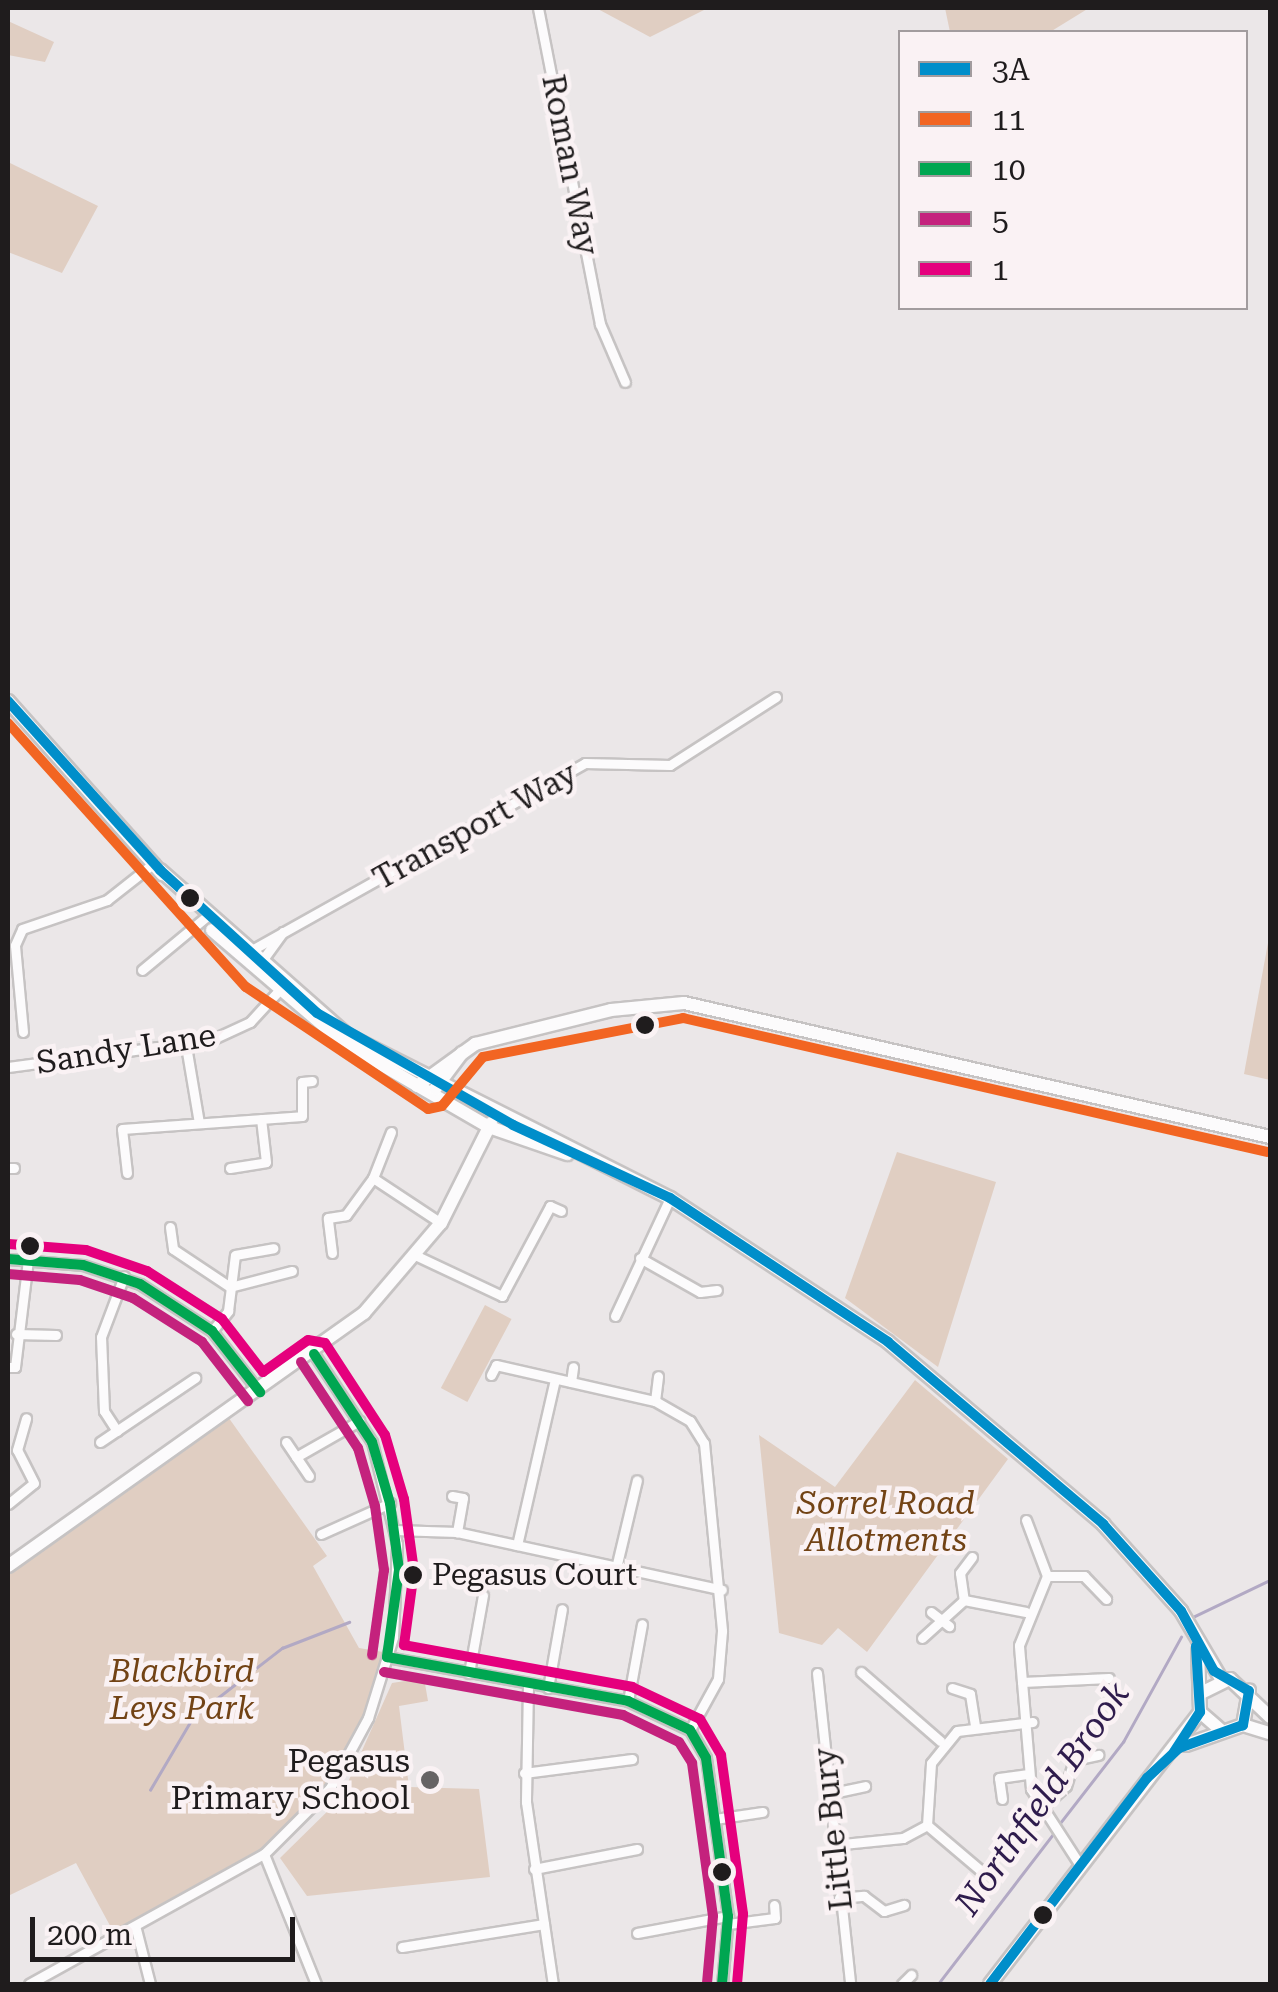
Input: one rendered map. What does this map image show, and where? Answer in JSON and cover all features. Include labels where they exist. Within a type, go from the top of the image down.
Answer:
[{"type":"street","name":"Roman Way","points":[[538,8],[600,324],[625,382]]},
{"type":"street","name":"Transport Way","points":[[247,958],[283,932],[586,763],[670,765],[776,698]]},
{"type":"street","points":[[8,701],[205,918],[281,989],[420,1081],[492,1121],[670,1198],[924,1371],[1104,1524],[1192,1630],[1221,1678],[1249,1692],[1270,1716]]},
{"type":"street","points":[[23,1032],[15,945],[22,928],[108,900],[157,867]]},
{"type":"street","points":[[142,970],[205,918]]},
{"type":"street","name":"Transport Way","points":[[261,962],[283,932]]},
{"type":"street","points":[[247,958],[261,962],[281,989]]},
{"type":"street","name":"Sandy Lane","points":[[8,1068],[186,1046],[233,1032],[281,989]]},
{"type":"street","points":[[420,1081],[475,1044],[611,1010],[684,1003],[1270,1136]]},
{"type":"street","points":[[435,1089],[475,1044]]},
{"type":"street","points":[[186,1046],[199,1123]]},
{"type":"street","points":[[127,1173],[122,1129],[304,1115],[303,1082]]},
{"type":"street","points":[[230,1168],[266,1162],[261,1119]]},
{"type":"street","points":[[8,1566],[314,1354],[417,1256],[441,1223],[492,1121]]},
{"type":"street","points":[[332,1253],[328,1218],[346,1215],[373,1178],[391,1132]]},
{"type":"street","points":[[373,1178],[441,1223]]},
{"type":"street","points":[[615,1316],[670,1198]]},
{"type":"street","points":[[417,1256],[501,1300],[550,1206],[561,1211]]},
{"type":"street","points":[[170,1227],[173,1249],[230,1287],[292,1270]]},
{"type":"street","points":[[212,1331],[228,1311],[235,1254],[273,1248]]},
{"type":"street","points":[[640,1258],[700,1292],[717,1290]]},
{"type":"street","points":[[8,1259],[124,1276],[212,1331],[260,1392]]},
{"type":"street","points":[[8,1367],[16,1367],[16,1334],[28,1260]]},
{"type":"street","points":[[117,1431],[104,1411],[101,1337],[124,1276]]},
{"type":"street","points":[[16,1334],[56,1335]]},
{"type":"street","points":[[29,1984],[136,1929],[264,1854],[350,1758],[388,1656],[398,1601],[395,1530],[390,1503],[359,1420],[314,1354]]},
{"type":"street","points":[[491,1375],[496,1365],[655,1401],[690,1421],[704,1443],[722,1590],[718,1680],[690,1730]]},
{"type":"street","points":[[571,1382],[574,1367]]},
{"type":"street","points":[[655,1401],[658,1376]]},
{"type":"street","points":[[100,1442],[195,1378]]},
{"type":"street","points":[[517,1545],[555,1379]]},
{"type":"street","points":[[8,1504],[34,1484],[17,1450],[26,1418]]},
{"type":"street","points":[[296,1458],[359,1420]]},
{"type":"street","points":[[286,1442],[309,1476]]},
{"type":"street","points":[[616,1568],[637,1480]]},
{"type":"street","points":[[452,1496],[463,1498],[456,1532]]},
{"type":"street","points":[[329,1534],[390,1503]]},
{"type":"street","points":[[1026,1520],[1046,1576],[1026,1612],[1022,1682],[1032,1722],[1027,1774],[1040,1812],[1054,1836],[1078,1862]]},
{"type":"street","points":[[395,1530],[456,1532],[722,1590]]},
{"type":"street","points":[[964,1600],[960,1573],[972,1557]]},
{"type":"street","points":[[1046,1576],[1084,1576],[1106,1599]]},
{"type":"street","points":[[469,1673],[484,1595]]},
{"type":"street","points":[[922,1638],[935,1615],[964,1600],[1026,1612]]},
{"type":"street","points":[[548,1688],[562,1609]]},
{"type":"street","points":[[935,1615],[949,1626]]},
{"type":"street","points":[[628,1702],[642,1624]]},
{"type":"street","points":[[990,1984],[1078,1862],[1179,1748],[1200,1712],[1192,1630]]},
{"type":"street","points":[[388,1656],[628,1702],[690,1730],[706,1758],[728,1920],[722,1984]]},
{"type":"street","points":[[861,1672],[940,1741]]},
{"type":"street","name":"Little Bury","points":[[817,1673],[850,1984]]},
{"type":"street","points":[[1022,1682],[1109,1678]]},
{"type":"street","points":[[1201,1694],[1221,1678]]},
{"type":"street","points":[[528,1685],[524,1772],[534,1868],[553,1984]]},
{"type":"street","points":[[952,1688],[970,1694],[975,1726]]},
{"type":"street","points":[[1242,1725],[1249,1692]]},
{"type":"street","points":[[1200,1712],[1222,1731]]},
{"type":"street","points":[[940,1741],[975,1726],[1032,1722]]},
{"type":"street","points":[[1179,1748],[1242,1725],[1270,1733]]},
{"type":"street","points":[[926,1825],[940,1741]]},
{"type":"street","points":[[1040,1812],[1066,1786],[1074,1760],[1098,1755]]},
{"type":"street","points":[[524,1772],[632,1759]]},
{"type":"street","points":[[1002,1800],[1000,1778],[1027,1774]]},
{"type":"street","points":[[828,1794],[865,1786]]},
{"type":"street","points":[[715,1819],[762,1812]]},
{"type":"street","points":[[833,1846],[903,1838],[926,1825]]},
{"type":"street","points":[[926,1825],[980,1870]]},
{"type":"street","points":[[534,1868],[637,1849]]},
{"type":"street","points":[[264,1854],[316,1984]]},
{"type":"street","points":[[838,1898],[864,1896],[884,1910],[904,1905]]},
{"type":"street","points":[[637,1933],[728,1920],[775,1918],[774,1905]]},
{"type":"street","points":[[402,1948],[544,1924]]},
{"type":"street","points":[[136,1929],[150,1984]]},
{"type":"street","points":[[902,1984],[911,1975]]},
{"type":"green space","points":[[596,8],[708,8],[650,37]]},
{"type":"green space","points":[[945,8],[1089,8],[1053,30],[950,30]]},
{"type":"green space","points":[[8,21],[54,42],[45,62],[8,55]]},
{"type":"green space","points":[[10,163],[98,206],[62,273],[8,252]]},
{"type":"green space","points":[[1270,932],[1270,1080],[1244,1074]]},
{"type":"green space","points":[[897,1152],[996,1182],[938,1367],[845,1298]]},
{"type":"green space","points":[[485,1305],[511,1319],[467,1402],[441,1388]]},
{"type":"green space","name":"Sorrel Road Allotments","points":[[915,1380],[1008,1459],[867,1652],[838,1628],[822,1645],[779,1633],[759,1435],[835,1487]]},
{"type":"green space","name":"Blackbird Leys Park","points":[[226,1414],[327,1556],[313,1566],[359,1648],[389,1653],[368,1718],[330,1788],[230,1878],[114,1933],[76,1863],[8,1896],[8,1566]]},
{"type":"green space","points":[[424,1678],[428,1701],[399,1706],[409,1787],[479,1789],[490,1877],[307,1896],[280,1858],[341,1798],[392,1683]]},
{"type":"waterway","name":"Northfield Brook","points":[[1193,1617],[1270,1580]]},
{"type":"waterway","points":[[150,1790],[193,1717],[282,1648],[349,1622]]},
{"type":"waterway","name":"Northfield Brook","points":[[1057,1827],[1123,1742],[1181,1637]]},
{"type":"waterway","name":"Northfield Brook","points":[[938,1984],[1053,1834]]},
{"type":"transit line","name":"3A","points":[[8,701],[160,870],[317,1013],[513,1125],[670,1198],[888,1342],[1103,1524],[1181,1611],[1214,1671],[1249,1691],[1243,1725],[1179,1748],[1147,1778],[990,1984]]},
{"type":"transit line","name":"11","points":[[8,723],[246,987],[428,1109],[442,1106],[483,1057],[683,1018],[1267,1152]]},
{"type":"transit line","name":"1","points":[[9,1244],[86,1250],[147,1271],[222,1319],[263,1372],[308,1340],[325,1343],[385,1435],[404,1499],[414,1571],[404,1645],[632,1687],[700,1719],[721,1755],[743,1914],[737,1984]]},
{"type":"transit line","name":"10","points":[[8,1259],[83,1265],[140,1284],[212,1331],[260,1392]]},
{"type":"transit line","name":"5","points":[[8,1274],[80,1280],[133,1298],[202,1342],[248,1401]]},
{"type":"transit line","name":"10","points":[[314,1354],[372,1442],[390,1503],[399,1570],[387,1657]]},
{"type":"transit line","name":"5","points":[[301,1362],[358,1448],[375,1506],[384,1570],[372,1655]]},
{"type":"transit line","name":"3A","points":[[1174,1752],[1200,1712],[1196,1646]]},
{"type":"transit line","name":"10","points":[[387,1657],[628,1701],[690,1730],[706,1758],[728,1916],[722,1984]]},
{"type":"transit line","name":"5","points":[[384,1672],[623,1715],[679,1742],[692,1763],[713,1916],[707,1983]]},
{"type":"place","name":"Pegasus Court","points":[[413,1575]]},
{"type":"place","name":"Pegasus Primary School","points":[[430,1780]]}]
